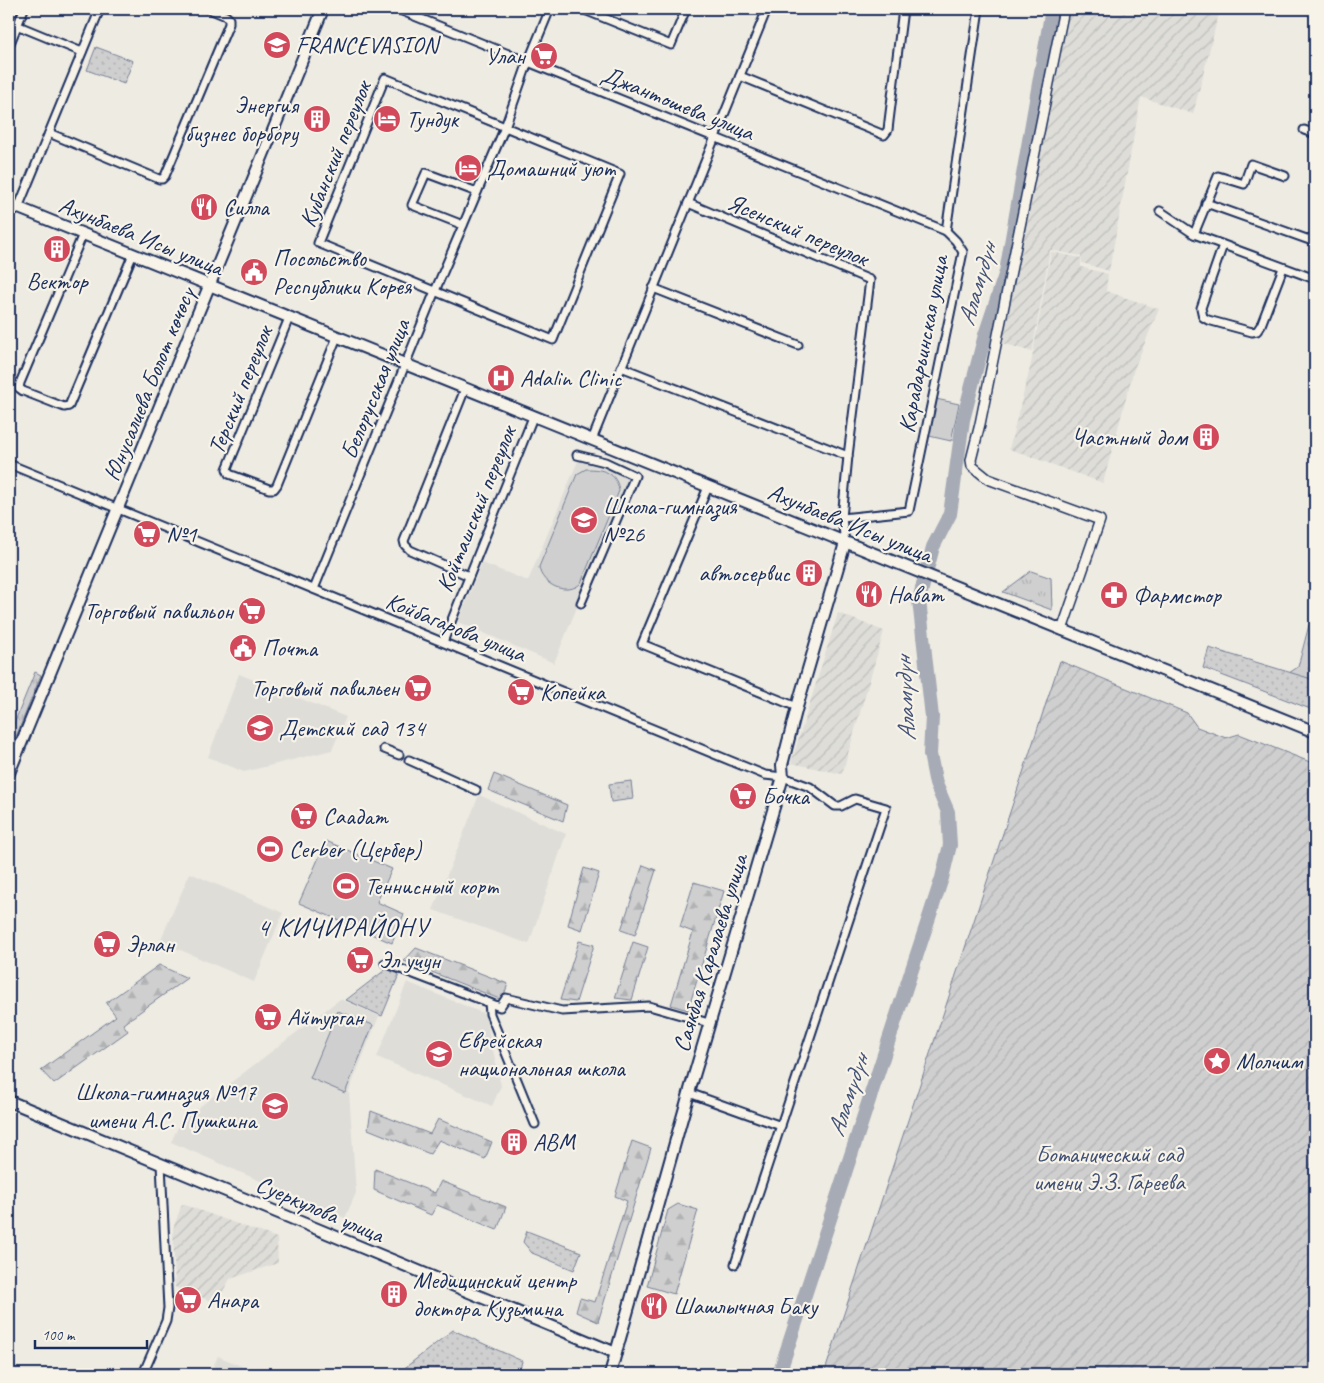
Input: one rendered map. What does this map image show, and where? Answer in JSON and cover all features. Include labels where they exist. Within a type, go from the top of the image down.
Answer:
[{"type":"main road","name":"Юнусалиева Болот көчөсү","points":[[9,773],[323,9]]},
{"type":"main road","name":"Ахунбаева Исы улица","points":[[14,206],[1315,732]]},
{"type":"main road","name":"Саякбая Каралаева улица","points":[[610,1374],[709,1023],[783,777],[782,765],[797,707],[844,543]]},
{"type":"main road","name":"Суеркулова улица","points":[[9,1101],[616,1353]]},
{"type":"street","points":[[9,46],[24,9]]},
{"type":"street","points":[[14,206],[48,132],[100,9]]},
{"type":"street","points":[[48,132],[162,180],[229,24],[229,19],[226,16],[209,9]]},
{"type":"street","name":"Джантошева улица","points":[[397,9],[946,231]]},
{"type":"street","name":"Белорусская улица","points":[[314,590],[435,291],[505,127],[528,62],[550,9]]},
{"type":"street","points":[[582,9],[671,45],[686,9]]},
{"type":"street","points":[[592,440],[767,9]]},
{"type":"street","points":[[740,76],[884,135],[888,130],[902,9]]},
{"type":"street","name":"Карадарьинская улица","points":[[842,518],[909,511],[963,252],[946,231],[979,9]]},
{"type":"street","points":[[1062,630],[1100,520],[988,479],[972,466],[971,460],[982,415],[1064,9]]},
{"type":"street","points":[[9,22],[82,52]]},
{"type":"street","name":"Кубанский переулок","points":[[385,78],[505,127],[620,174],[552,340],[318,243],[385,78]]},
{"type":"street","points":[[1304,130],[1315,134]]},
{"type":"street","points":[[1194,234],[1218,176],[1244,184],[1251,164],[1285,176]]},
{"type":"street","points":[[463,225],[412,205],[426,173],[478,192]]},
{"type":"street","points":[[1206,203],[1315,242]]},
{"type":"street","name":"Ясенский переулок","points":[[688,204],[870,280],[842,518]]},
{"type":"street","points":[[1160,211],[1194,234],[1315,279]]},
{"type":"street","points":[[83,234],[20,383],[20,388],[23,392],[64,407],[69,406],[133,254]]},
{"type":"street","points":[[1223,246],[1201,308],[1203,317],[1208,320],[1252,332],[1257,331],[1262,326],[1282,268]]},
{"type":"street","points":[[653,288],[798,345]]},
{"type":"street","name":"Терский переулок","points":[[290,318],[227,469],[229,474],[269,489],[274,489],[337,337]]},
{"type":"street","points":[[621,367],[848,456]]},
{"type":"street","points":[[465,389],[404,541],[410,550],[469,576]]},
{"type":"street","name":"Койташский переулок","points":[[443,642],[533,417]]},
{"type":"street","points":[[577,455],[605,462],[635,476],[581,603]]},
{"type":"street","name":"Койбагарова улица","points":[[9,464],[765,775],[783,777],[810,786],[835,806],[841,806],[855,799],[886,808],[781,1126]]},
{"type":"street","points":[[708,487],[642,644],[797,707]]},
{"type":"street","points":[[842,518],[844,543]]},
{"type":"street","points":[[384,749],[398,755]]},
{"type":"street","points":[[409,760],[476,790]]},
{"type":"street","points":[[385,963],[500,1007],[506,998],[562,1011],[649,1006],[709,1023]]},
{"type":"street","points":[[489,1003],[490,1014],[535,1124]]},
{"type":"street","points":[[689,1093],[781,1126],[735,1264]]},
{"type":"street","points":[[143,1374],[164,1327],[168,1308],[161,1164]]},
{"type":"shaded area","points":[[1069,9],[1220,9],[1193,114],[1141,97],[1109,271],[1082,263],[1081,256],[1050,250],[1032,352],[1002,343]]},
{"type":"shaded area","points":[[1051,252],[1081,258],[1081,267],[1108,274],[1106,291],[1159,309],[1134,369],[1103,483],[1009,449],[1031,364]]},
{"type":"shaded area","name":"Школа-гимназия №26","points":[[580,456],[631,477],[554,663],[458,622],[482,563],[528,581]]},
{"type":"shaded area","points":[[838,613],[884,631],[842,774],[791,763]]},
{"type":"shaded area","points":[[239,674],[346,717],[332,750],[244,772],[208,757]]},
{"type":"shaded area","points":[[479,795],[566,834],[529,944],[433,910]]},
{"type":"shaded area","points":[[190,873],[283,913],[254,982],[160,941]]},
{"type":"shaded area","points":[[407,982],[485,1014],[501,1086],[492,1106],[377,1057]]},
{"type":"shaded area","name":"Школа-гимназия №17 имени А.С. Пушкина","points":[[340,999],[379,1016],[349,1091],[356,1193],[345,1218],[171,1142],[181,1121]]},
{"type":"shaded area","points":[[182,1204],[277,1238],[278,1263],[230,1279],[216,1303],[175,1287],[173,1229]]},
{"type":"shaded area","points":[[218,1356],[259,1374],[210,1374]]},
{"type":"green space","points":[[96,47],[133,61],[124,84],[87,70]]},
{"type":"green space","points":[[936,399],[959,404],[951,441],[929,436]]},
{"type":"green space","points":[[586,469],[608,473],[615,480],[619,491],[581,583],[576,587],[563,589],[550,584],[541,573],[539,567],[577,474]]},
{"type":"green space","points":[[1031,571],[1051,578],[1052,610],[1003,592]]},
{"type":"green space","points":[[1309,625],[1315,627],[1315,685],[1286,675],[1298,667]]},
{"type":"green space","points":[[1209,648],[1315,680],[1313,710],[1203,668]]},
{"type":"green space","name":"Ботанический сад имени Э.З. Гареева","points":[[1060,661],[1187,713],[1197,727],[1226,738],[1239,734],[1315,764],[1314,1374],[824,1374]]},
{"type":"green space","points":[[35,672],[41,675],[9,754],[9,736]]},
{"type":"green space","points":[[494,774],[567,805],[563,821],[488,790]]},
{"type":"green space","points":[[631,781],[633,799],[611,802],[609,784]]},
{"type":"green space","name":"Теннисный корт","points":[[326,841],[392,869],[377,902],[404,914],[392,943],[299,903]]},
{"type":"green space","points":[[643,865],[656,870],[635,935],[621,930]]},
{"type":"green space","points":[[584,868],[599,873],[582,930],[568,925]]},
{"type":"green space","points":[[694,882],[724,891],[688,1010],[671,1005],[693,932],[680,927]]},
{"type":"green space","points":[[579,941],[594,945],[576,1002],[560,1000]]},
{"type":"green space","points":[[633,942],[648,947],[632,1000],[615,998]]},
{"type":"green space","points":[[416,948],[508,984],[502,1000],[404,961]]},
{"type":"green space","points":[[159,965],[187,978],[123,1024],[128,1031],[54,1084],[41,1070],[116,1016],[106,1003]]},
{"type":"green space","points":[[389,967],[400,972],[382,1016],[346,1000]]},
{"type":"green space","points":[[338,1011],[373,1025],[345,1093],[310,1078]]},
{"type":"green space","points":[[371,1111],[430,1134],[438,1119],[492,1142],[485,1159],[439,1140],[430,1154],[368,1129]]},
{"type":"green space","points":[[632,1141],[651,1148],[598,1322],[576,1312],[580,1298],[595,1302],[627,1201],[615,1196]]},
{"type":"green space","points":[[375,1169],[435,1193],[441,1181],[506,1207],[497,1230],[437,1205],[431,1215],[374,1190]]},
{"type":"green space","points":[[678,1204],[698,1210],[674,1294],[647,1286],[668,1210]]},
{"type":"green space","points":[[527,1231],[581,1252],[574,1270],[532,1253],[523,1242]]},
{"type":"green space","points":[[453,1330],[522,1361],[519,1374],[397,1374]]},
{"type":"waterway","name":"Аламүдүн","points":[[779,1374],[942,878],[950,845],[948,812],[936,784],[930,754],[932,717],[919,600],[933,547],[950,514],[963,420],[985,335],[1006,272],[1052,9]]},
{"type":"place","name":"FRANCEVASION","points":[[277,45]]},
{"type":"place","name":"Улан","points":[[544,56]]},
{"type":"place","name":"Энергия бизнес борбору","points":[[317,119]]},
{"type":"place","name":"Тундук","points":[[387,119]]},
{"type":"place","name":"Домашний уют","points":[[468,168]]},
{"type":"place","name":"Силла","points":[[204,207]]},
{"type":"place","name":"Вектор","points":[[57,249]]},
{"type":"place","name":"Посольство Республики Корея","points":[[254,272]]},
{"type":"place","name":"Adalin Clinic","points":[[501,378]]},
{"type":"place","name":"Частный дом","points":[[1206,437]]},
{"type":"place","name":"Школа-гимназия №26","points":[[584,520]]},
{"type":"place","name":"№1","points":[[147,534]]},
{"type":"place","name":"автосервис","points":[[809,573]]},
{"type":"place","name":"Нават","points":[[869,594]]},
{"type":"place","name":"Фармстор","points":[[1114,595]]},
{"type":"place","name":"Торговый павильон","points":[[252,611]]},
{"type":"place","name":"Почта","points":[[243,648]]},
{"type":"place","name":"Торговый павильен","points":[[418,688]]},
{"type":"place","name":"Копейка","points":[[521,692]]},
{"type":"place","name":"Детский сад 134","points":[[260,728]]},
{"type":"place","name":"Бочка","points":[[743,796]]},
{"type":"place","name":"Саадат","points":[[304,816]]},
{"type":"place","name":"Cerber (Цербер)","points":[[270,849]]},
{"type":"place","name":"Теннисный корт","points":[[346,886]]},
{"type":"place","name":"Эрлан","points":[[107,944]]},
{"type":"place","name":"Эл учун","points":[[360,960]]},
{"type":"place","name":"Айтурган","points":[[268,1017]]},
{"type":"place","name":"Еврейская национальная школа","points":[[439,1054]]},
{"type":"place","name":"Молчим","points":[[1217,1061]]},
{"type":"place","name":"Школа-гимназия №17 имени А.С. Пушкина","points":[[275,1106]]},
{"type":"place","name":"ABM","points":[[514,1142]]},
{"type":"place","name":"Медицинский центр доктора Кузьмина","points":[[394,1294]]},
{"type":"place","name":"Анара","points":[[188,1300]]},
{"type":"place","name":"Шашлычная Баку","points":[[654,1306]]},
{"type":"district","name":"4 КИЧИРАЙОНУ","points":[[343,927]]}]
